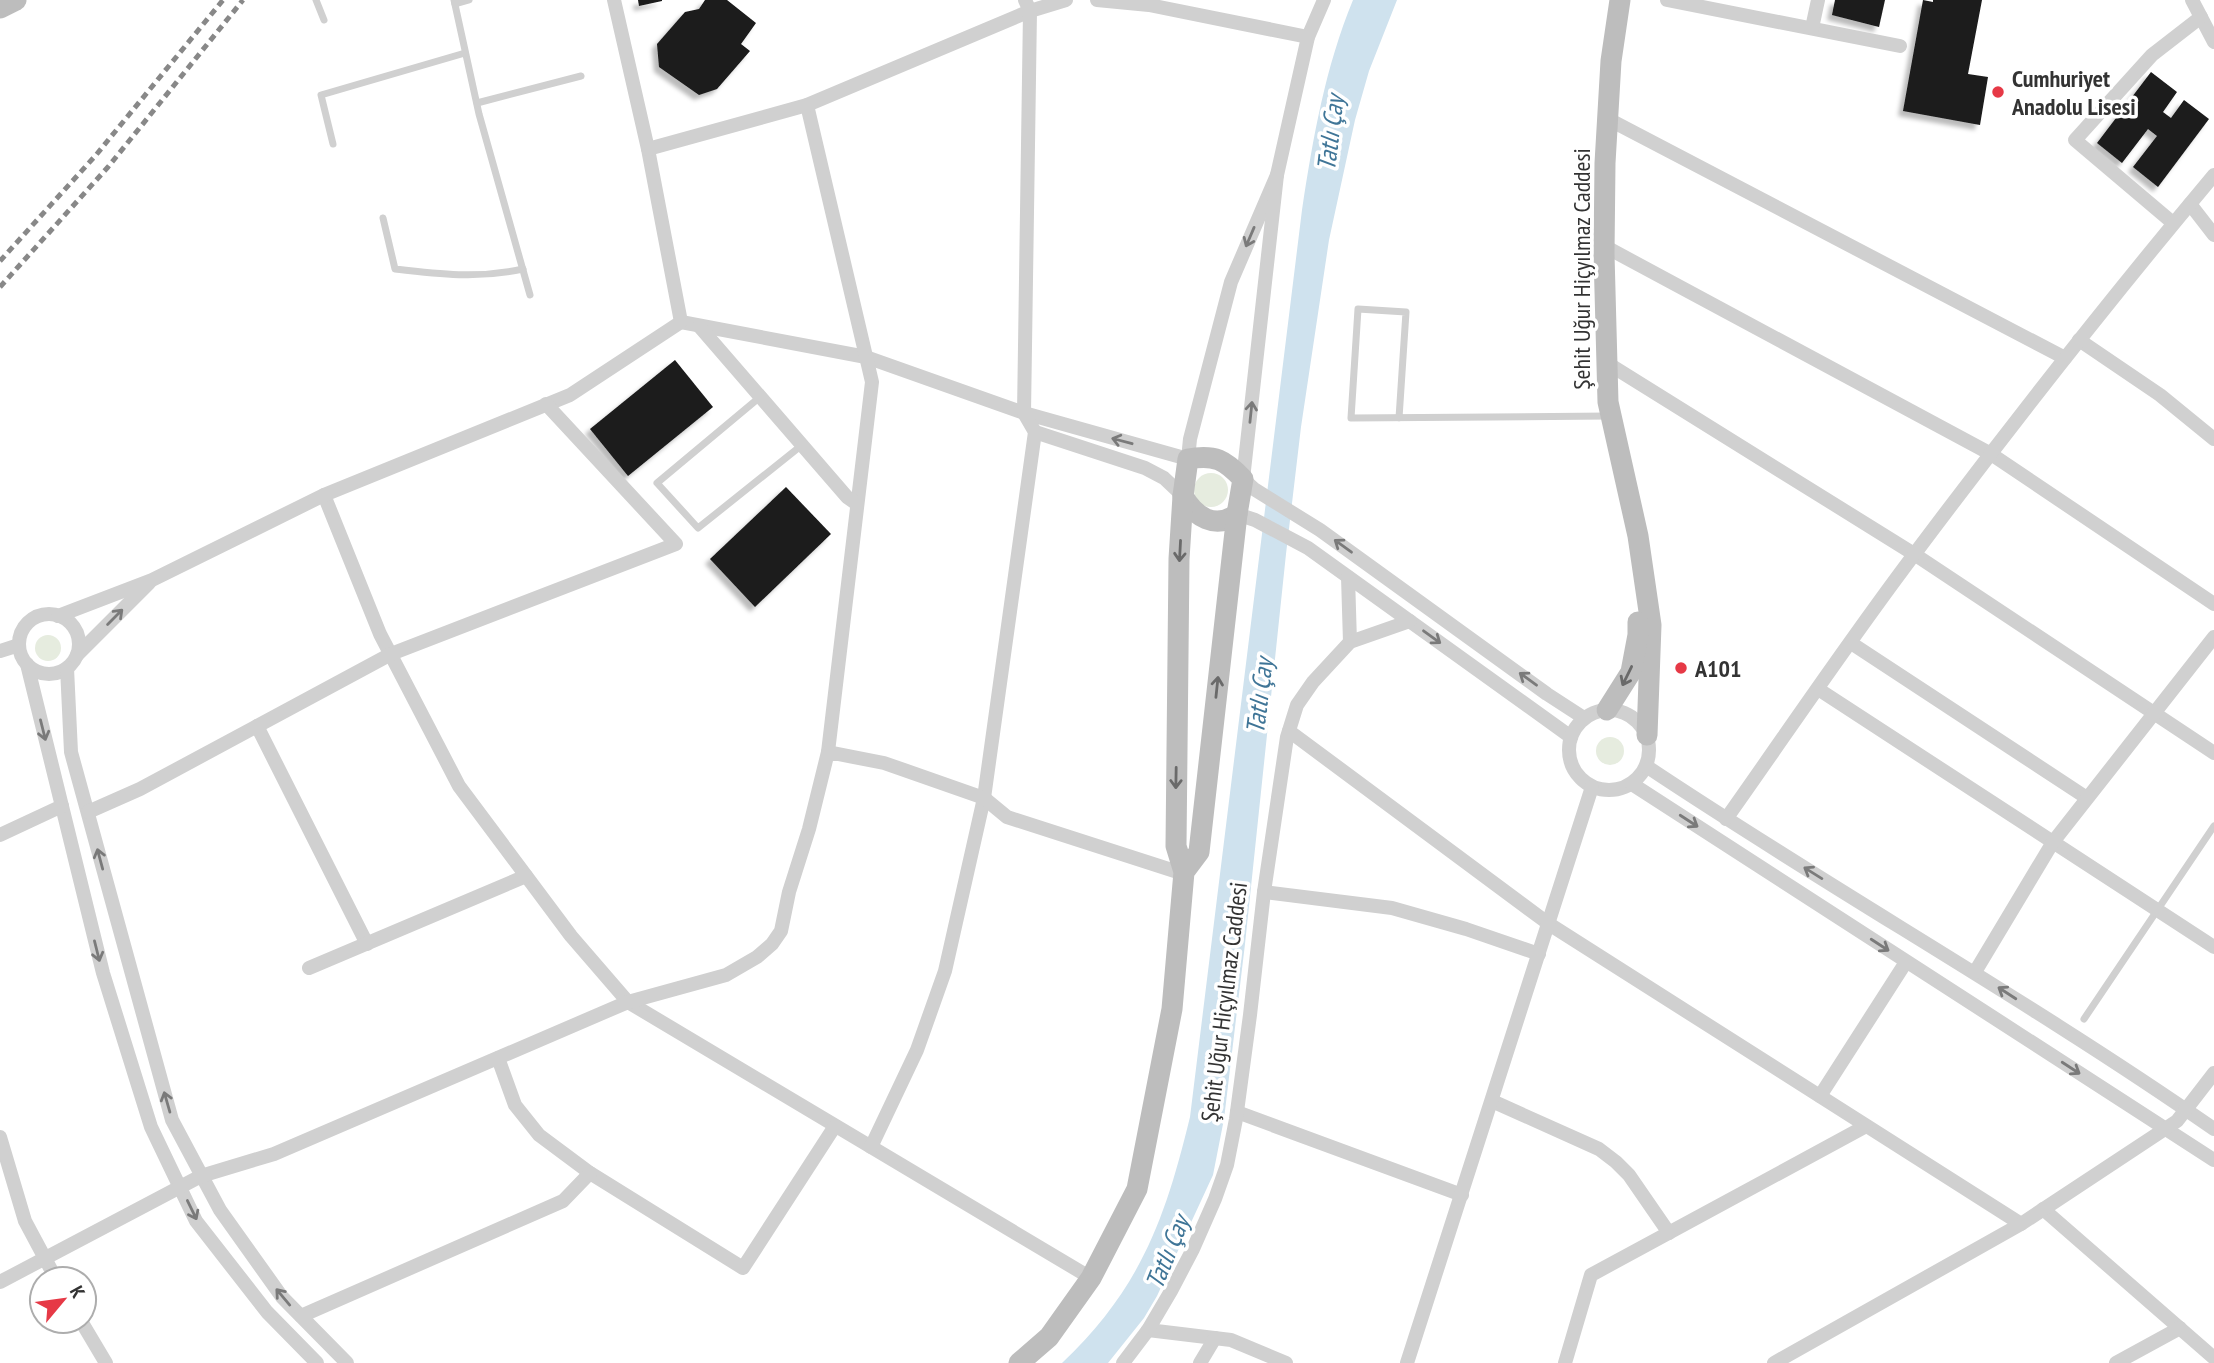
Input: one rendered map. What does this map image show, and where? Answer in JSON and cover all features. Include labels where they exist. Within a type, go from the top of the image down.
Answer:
[{"type":"street","points":[[0,8],[16,0]]},
{"type":"street","points":[[614,0],[648,149],[681,322]]},
{"type":"street","points":[[648,149],[807,105],[1028,5],[1066,0]]},
{"type":"street","points":[[1097,0],[1149,3],[1308,37]]},
{"type":"street","points":[[1184,873],[1199,852],[1249,484],[1277,175],[1308,37],[1324,0]]},
{"type":"street","name":"Şehit Uğur Hiçyılmaz Caddesi","points":[[1620,0],[1611,61],[1604,246],[1608,402],[1637,536]]},
{"type":"street","points":[[1667,0],[1900,46]]},
{"type":"street","points":[[1812,29],[1818,0]]},
{"type":"street","points":[[2192,0],[2214,42]]},
{"type":"street","points":[[871,1147],[917,1050],[945,971],[984,798],[1035,432],[1024,413],[1028,5]]},
{"type":"street","points":[[2174,223],[2075,140],[2152,55],[2201,18]]},
{"type":"street","points":[[0,1282],[201,1176],[274,1154],[628,1003],[726,975],[757,957],[772,944],[781,931],[789,892],[828,752],[872,382],[807,105]]},
{"type":"street","points":[[1608,119],[2065,358]]},
{"type":"street","points":[[1019,1363],[1049,1337],[1091,1278],[1138,1189],[1172,1009],[1184,873],[1176,846],[1179,559],[1190,439],[1231,282],[1277,175]]},
{"type":"street","points":[[1726,819],[1914,554],[2079,340],[2214,175]]},
{"type":"street","points":[[2190,204],[2214,235]]},
{"type":"street","points":[[1604,246],[1991,454],[2214,604]]},
{"type":"street","points":[[152,580],[67,668],[54,674],[44,674],[35,671],[21,655],[20,635],[32,620],[49,614],[58,615],[152,580],[324,495],[570,395],[681,322],[866,357],[1024,413],[1188,459],[1201,456],[1221,460],[1249,484],[1584,718]]},
{"type":"street","points":[[699,326],[847,497],[857,504]]},
{"type":"street","points":[[2079,340],[2161,395],[2214,439]]},
{"type":"street","points":[[1607,363],[1914,554],[2214,753]]},
{"type":"street","points":[[88,812],[140,789],[391,654],[676,544],[546,404]]},
{"type":"street","points":[[1035,432],[1145,468],[1164,478],[1199,515],[1213,521],[1222,522],[1243,516],[1296,541],[1571,737]]},
{"type":"street","points":[[324,495],[380,634],[459,786],[571,936],[628,1003],[1091,1278]]},
{"type":"street","points":[[1607,709],[1631,672],[1636,648],[1637,536]]},
{"type":"street","points":[[1637,536],[1651,625],[1647,735],[1650,749],[1646,766],[1642,775],[1632,784],[1605,790],[1592,787],[1581,779],[1573,768],[1569,754],[1571,737],[1584,718],[1595,712],[1607,709],[1630,715],[1640,723],[1647,735]]},
{"type":"street","points":[[1348,577],[1350,642],[1410,621]]},
{"type":"street","points":[[58,615],[73,626],[78,635],[77,655]]},
{"type":"street","points":[[1975,972],[2053,842],[2214,637]]},
{"type":"street","name":"Şehit Uğur Hiçyılmaz Caddesi","points":[[1123,1363],[1148,1330],[1193,1249],[1215,1199],[1232,1145],[1251,1015],[1264,892],[1289,731],[1297,705],[1313,682],[1350,642]]},
{"type":"street","points":[[1851,643],[2087,798]]},
{"type":"street","points":[[0,651],[19,645]]},
{"type":"street","points":[[27,664],[103,974],[151,1128],[196,1221],[267,1312],[317,1363]]},
{"type":"street","points":[[67,668],[71,752],[172,1121],[229,1224],[282,1297],[347,1363]]},
{"type":"street","points":[[1818,689],[2214,947]]},
{"type":"street","points":[[257,726],[367,944]]},
{"type":"street","points":[[1289,731],[1549,924],[2021,1224]]},
{"type":"street","points":[[828,752],[884,763],[984,798],[1007,817],[1184,873]]},
{"type":"street","points":[[1646,766],[1726,819],[1975,972],[2214,1129]]},
{"type":"street","points":[[1632,784],[2214,1160]]},
{"type":"street","points":[[1407,1363],[1592,787]]},
{"type":"street","points":[[0,835],[62,806]]},
{"type":"street","points":[[309,968],[526,876]]},
{"type":"street","points":[[1264,892],[1392,908],[1539,954]]},
{"type":"street","points":[[1820,1096],[1906,962]]},
{"type":"street","points":[[498,1058],[515,1105],[539,1135],[590,1173],[743,1268],[835,1126]]},
{"type":"street","points":[[1774,1363],[1791,1359],[2021,1224],[2178,1121],[2214,1073]]},
{"type":"street","points":[[1492,1101],[1599,1149],[1629,1175],[1669,1233]]},
{"type":"street","points":[[1237,1112],[1462,1195]]},
{"type":"street","points":[[1565,1363],[1591,1275],[1866,1126]]},
{"type":"street","points":[[0,1137],[25,1221],[48,1265]]},
{"type":"street","points":[[301,1316],[563,1201],[590,1173]]},
{"type":"street","points":[[2043,1209],[2214,1358]]},
{"type":"street","points":[[2116,1363],[2180,1328]]},
{"type":"street","points":[[1148,1330],[1231,1340],[1286,1363]]},
{"type":"street","points":[[89,1335],[106,1363]]},
{"type":"street","points":[[1200,1363],[1215,1338]]},
{"type":"lane","points":[[316,0],[324,20]]},
{"type":"lane","points":[[469,0],[454,2],[477,103],[530,295]]},
{"type":"lane","points":[[333,144],[321,95],[466,52]]},
{"type":"lane","points":[[477,103],[581,76]]},
{"type":"lane","points":[[383,218],[395,269],[458,276],[494,275],[523,269]]},
{"type":"lane","points":[[1399,418],[1406,312],[1358,309],[1351,418],[1399,418],[1611,416]]},
{"type":"lane","points":[[761,397],[657,483],[698,528],[802,445]]},
{"type":"lane","points":[[2084,1019],[2214,826]]},
{"type":"shaded area","points":[[1211,473],[1223,478],[1228,490],[1223,502],[1211,507],[1199,502],[1194,490],[1199,478]]},
{"type":"shaded area","points":[[48,635],[57,639],[61,648],[57,657],[48,661],[39,657],[35,648],[39,639]]},
{"type":"shaded area","points":[[1610,737],[1620,741],[1624,751],[1620,761],[1610,765],[1600,761],[1596,751],[1600,741]]},
{"type":"water","name":"Tatlı Çay","points":[[1353,0],[1397,0],[1369,71],[1355,120],[1329,240],[1301,427],[1245,944],[1224,1119],[1213,1175],[1157,1296],[1144,1318],[1108,1363],[1062,1363],[1111,1308],[1146,1251],[1170,1188],[1190,1117],[1302,210],[1327,77]]},
{"type":"building","points":[[638,0],[662,0],[662,1],[639,6]]},
{"type":"building","points":[[705,0],[727,0],[756,23],[741,44],[750,51],[717,89],[699,95],[659,67],[657,44],[685,12],[699,9]]},
{"type":"building","points":[[1835,0],[1885,0],[1879,27],[1832,15]]},
{"type":"building","points":[[1923,0],[1982,0],[1968,74],[1988,77],[1980,125],[1903,111]]},
{"type":"building","points":[[2151,72],[2177,92],[2163,112],[2171,118],[2184,100],[2209,119],[2158,187],[2133,167],[2157,136],[2148,129],[2122,163],[2097,143]]},
{"type":"building","points":[[675,360],[713,407],[628,476],[590,429]]},
{"type":"building","points":[[786,487],[831,534],[755,607],[710,559]]},
{"type":"railway","points":[[0,261],[96,155],[223,0]]},
{"type":"railway","points":[[0,287],[108,167],[243,0]]},
{"type":"place","name":"Cumhuriyet Anadolu Lisesi","points":[[1998,92]]},
{"type":"place","name":"A101","points":[[1681,668]]}]
